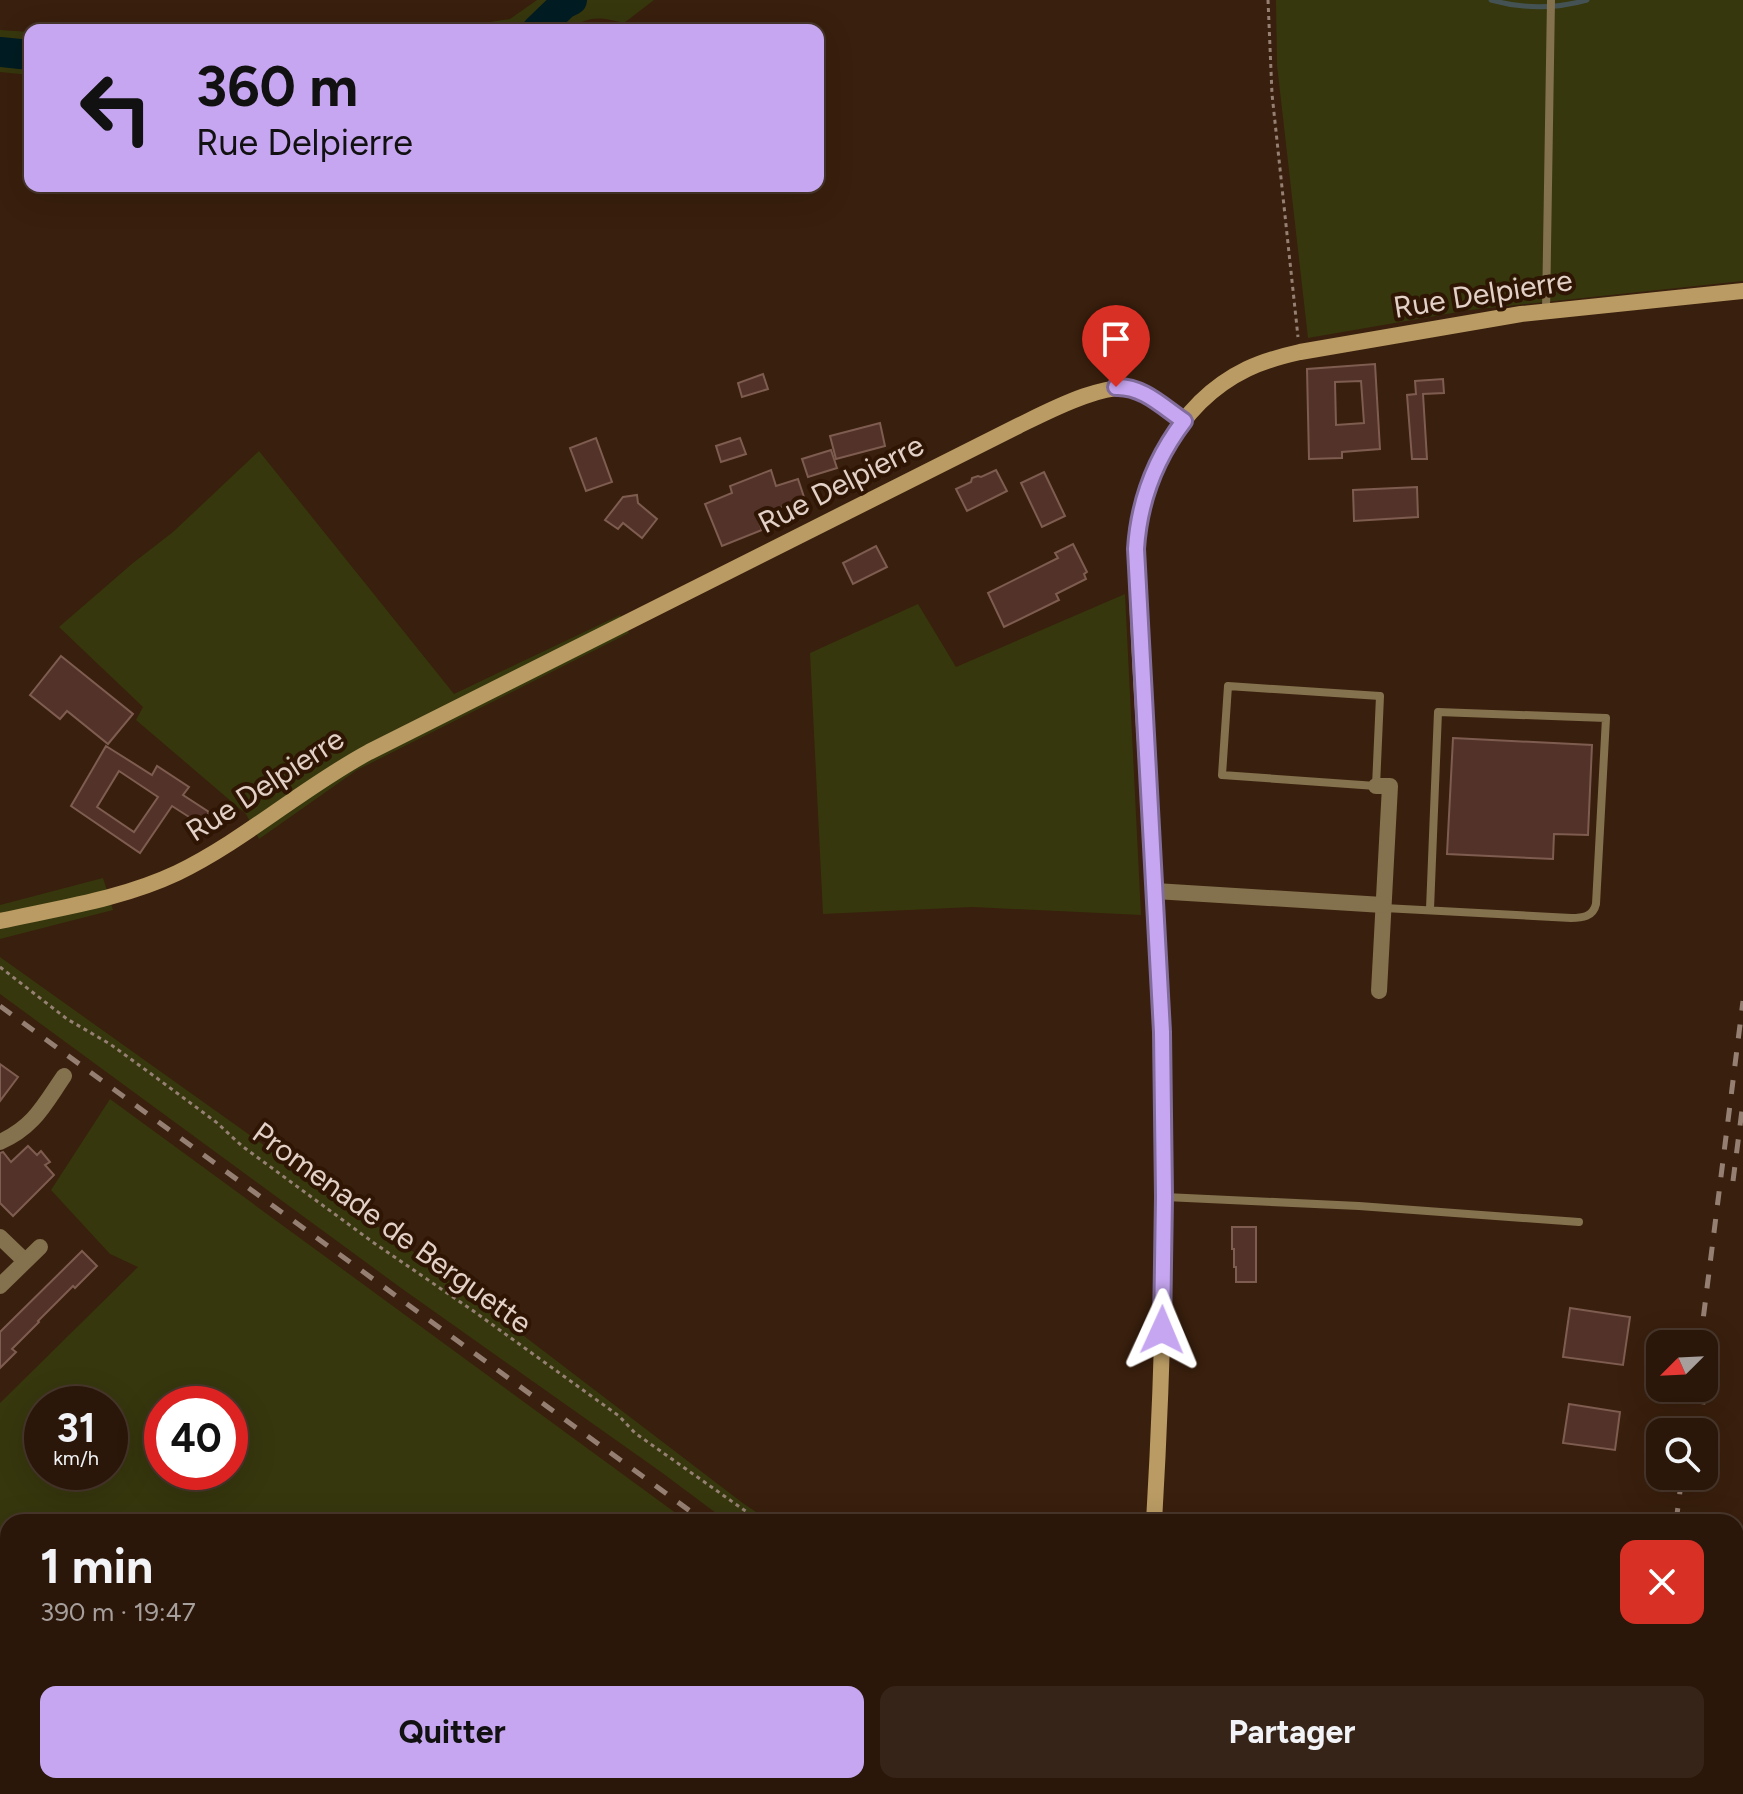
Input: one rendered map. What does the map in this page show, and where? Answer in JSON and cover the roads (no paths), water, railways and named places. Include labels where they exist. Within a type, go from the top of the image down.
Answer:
[{"type":"street","name":"Rue Delpierre","points":[[0,921],[111,896],[171,876],[206,857],[325,777],[369,752],[1018,426],[1098,392],[1135,388],[1184,421],[1234,376],[1300,352],[1486,319],[1743,291]]},
{"type":"street","points":[[1154,1514],[1161,1367],[1163,1071],[1137,540],[1143,503],[1157,464],[1184,421]]},
{"type":"street","points":[[1376,786],[1390,786],[1379,991]]},
{"type":"street","points":[[1155,891],[1383,906]]},
{"type":"street","points":[[0,1142],[20,1132],[34,1119],[64,1076]]},
{"type":"street","points":[[0,1237],[25,1261]]},
{"type":"street","points":[[0,1286],[40,1247]]},
{"type":"lane","points":[[1546,311],[1551,0]]},
{"type":"lane","points":[[1228,686],[1380,696],[1376,786],[1222,775],[1228,686]]},
{"type":"lane","points":[[1383,906],[1430,909],[1571,918],[1592,913],[1596,904],[1606,718],[1438,712],[1430,909]]},
{"type":"lane","points":[[1164,1197],[1359,1206],[1579,1222]]},
{"type":"waterway","points":[[543,24],[572,0]]},
{"type":"waterway","points":[[1491,0],[1539,7],[1587,0]]},
{"type":"waterway","points":[[0,52],[24,54]]},
{"type":"railway","points":[[1702,1330],[1743,1001]]},
{"type":"railway","points":[[0,1006],[694,1514]]},
{"type":"railway","points":[[1733,1181],[1743,1102]]},
{"type":"railway","points":[[1701,1418],[1713,1328]]},
{"type":"railway","points":[[1677,1514],[1680,1490]]}]
